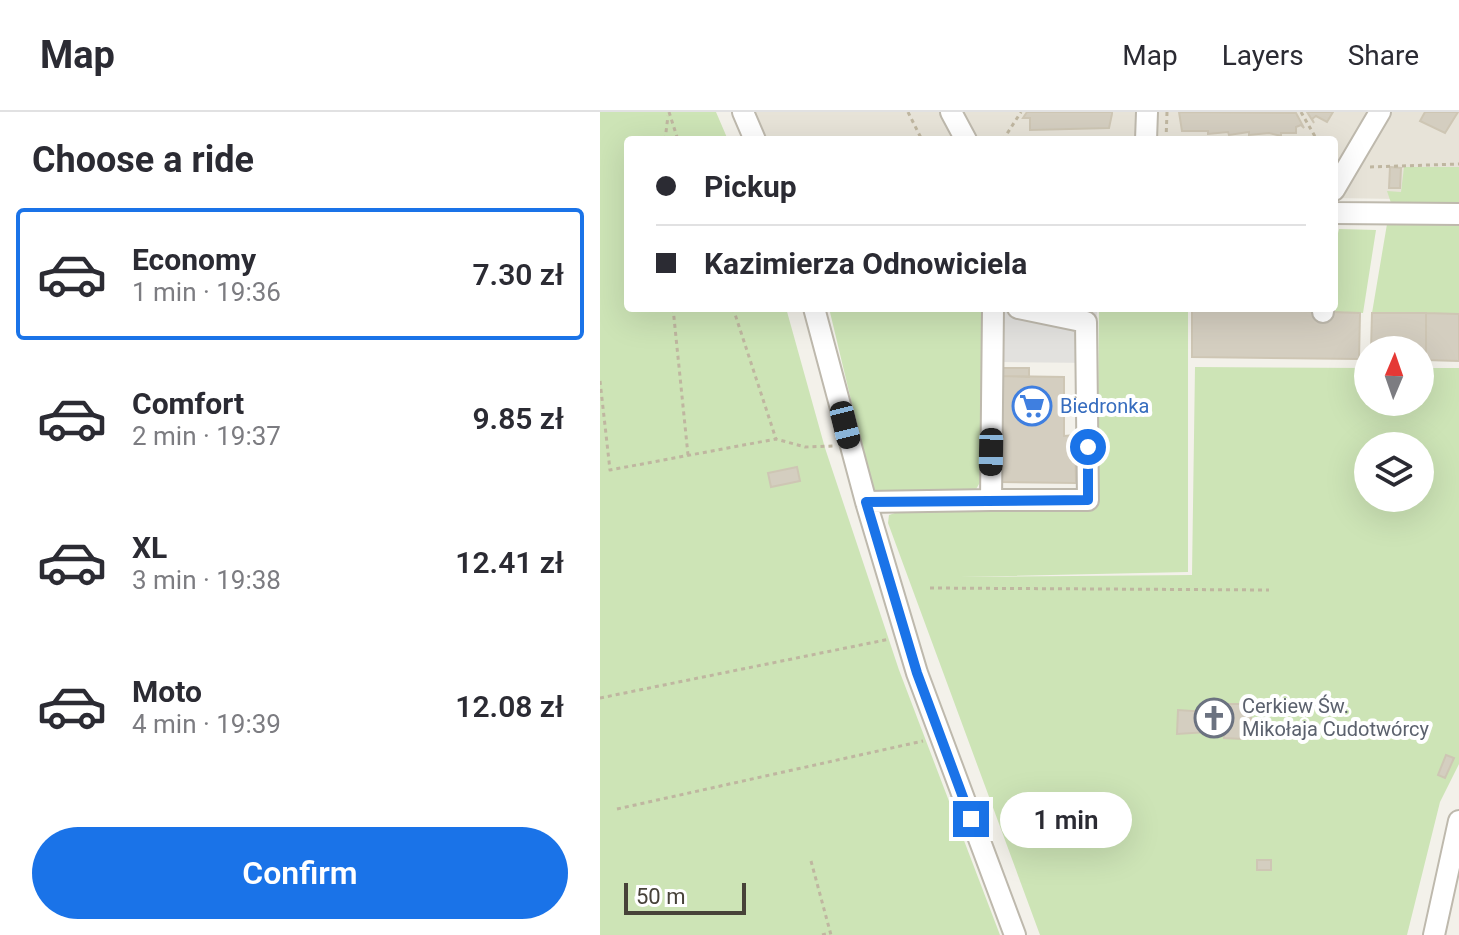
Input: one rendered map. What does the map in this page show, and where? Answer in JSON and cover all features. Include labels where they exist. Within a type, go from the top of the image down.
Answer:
[{"type":"street","points":[[743,112],[753,136]]},
{"type":"street","points":[[951,112],[964,136]]},
{"type":"street","points":[[1146,136],[1147,112]]},
{"type":"street","points":[[1338,183],[1380,112]]},
{"type":"street","points":[[1338,213],[1459,214]]},
{"type":"street","points":[[815,312],[866,502],[917,673],[1015,935]]},
{"type":"street","points":[[991,500],[993,312]]},
{"type":"street","points":[[866,502],[1088,500],[1086,322],[1037,312]]},
{"type":"street","points":[[1434,935],[1459,821]]},
{"type":"path","points":[[666,136],[669,112],[677,136]]},
{"type":"path","points":[[908,112],[920,136]]},
{"type":"path","points":[[1006,136],[1021,112]]},
{"type":"path","points":[[1166,136],[1167,112]]},
{"type":"path","points":[[1301,112],[1315,136]]},
{"type":"path","points":[[1347,168],[1403,163],[1459,164]]},
{"type":"path","points":[[673,312],[688,455]]},
{"type":"path","points":[[734,312],[776,439]]},
{"type":"path","points":[[600,381],[610,470],[776,439],[805,447],[837,446]]},
{"type":"path","points":[[930,588],[1269,590]]},
{"type":"path","points":[[600,698],[891,639]]},
{"type":"path","points":[[617,809],[930,739]]},
{"type":"path","points":[[811,861],[830,934],[822,935]]},
{"type":"shaded area","points":[[734,112],[1459,112],[1459,200],[1338,198],[1338,136],[744,136]]},
{"type":"shaded area","points":[[1003,312],[1097,312],[1096,363],[1002,362]]},
{"type":"green space","points":[[600,112],[716,112],[726,136],[624,136],[624,312],[787,312],[825,448],[899,670],[1000,935],[600,935]]},
{"type":"green space","points":[[1404,167],[1459,167],[1459,204],[1391,203],[1387,191],[1401,192]]},
{"type":"green space","points":[[1387,224],[1459,224],[1459,314],[1372,313]]},
{"type":"green space","points":[[1339,229],[1376,230],[1363,313],[1332,312],[1338,312]]},
{"type":"green space","points":[[830,312],[981,312],[983,477],[975,491],[873,492]]},
{"type":"green space","points":[[1099,312],[1188,312],[1188,572],[959,577],[1192,575],[1195,367],[1354,368],[1354,416],[1434,416],[1434,368],[1459,368],[1459,764],[1440,802],[1407,935],[1040,935],[888,523],[889,515],[907,509],[1097,508]]},
{"type":"building","points":[[1027,112],[1112,114],[1109,128],[1030,130],[1030,118],[1023,118]]},
{"type":"building","points":[[1179,112],[1296,113],[1304,128],[1301,125],[1296,127],[1296,133],[1281,133],[1281,136],[1182,131]]},
{"type":"building","points":[[1307,112],[1333,112],[1327,122],[1316,116],[1312,119],[1314,123]]},
{"type":"building","points":[[1425,112],[1458,112],[1445,133],[1420,121]]},
{"type":"building","points":[[1390,167],[1401,168],[1400,188],[1389,188]]},
{"type":"building","points":[[1192,312],[1360,313],[1360,336],[1354,336],[1354,359],[1192,357]]},
{"type":"building","points":[[1372,313],[1426,313],[1426,336],[1371,336]]},
{"type":"building","points":[[1426,313],[1459,314],[1459,361],[1434,360],[1434,336],[1426,336]]},
{"type":"building","points":[[1001,368],[1029,368],[1029,377],[1001,376]]},
{"type":"building","name":"Biedronka","points":[[1001,376],[1064,377],[1064,436],[1075,435],[1076,483],[1000,482]]},
{"type":"building","points":[[797,467],[800,481],[771,487],[768,473]]},
{"type":"building","name":"Cerkiew Św. Mikołaja Cudotwórcy","points":[[1223,704],[1244,704],[1244,713],[1251,713],[1251,730],[1242,730],[1242,739],[1224,738],[1224,731],[1177,734],[1178,710],[1223,713]]},
{"type":"building","points":[[1446,755],[1454,758],[1445,778],[1438,775]]},
{"type":"building","points":[[1257,860],[1271,860],[1271,870],[1257,870]]},
{"type":"place","name":"Biedronka","points":[[1032,406]]},
{"type":"place","name":"Cerkiew Św. Mikołaja Cudotwórcy","points":[[1214,718]]},
{"type":"route","points":[[971,819],[917,673],[866,502],[1088,500],[1088,447]]}]
